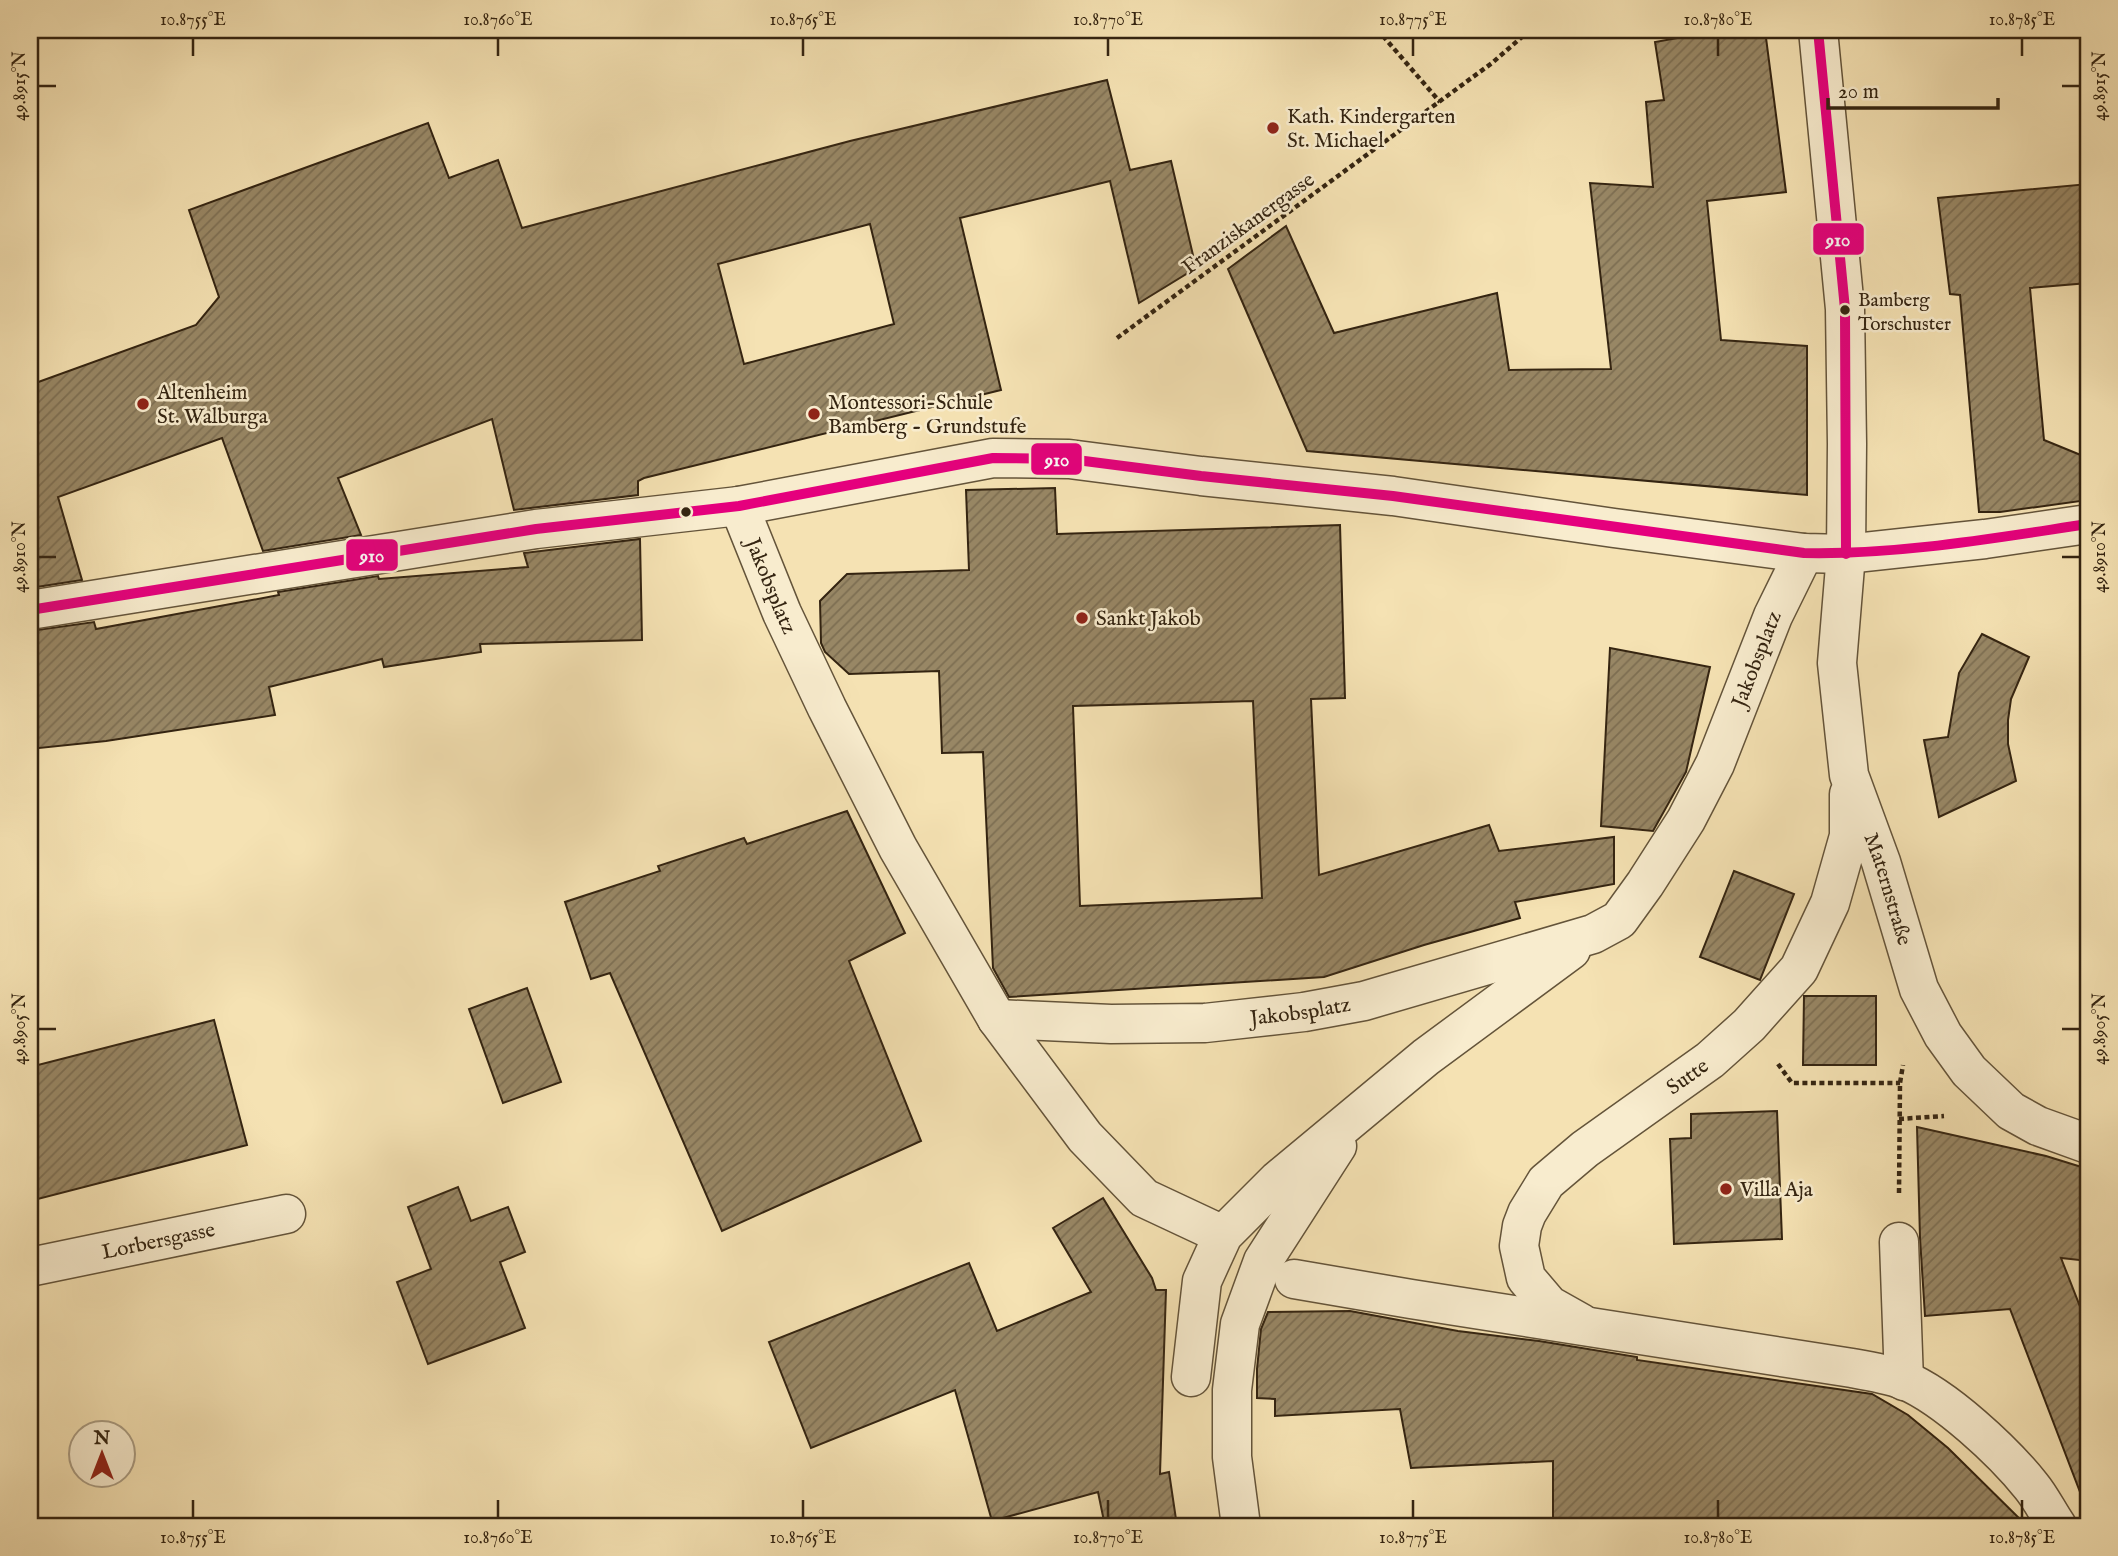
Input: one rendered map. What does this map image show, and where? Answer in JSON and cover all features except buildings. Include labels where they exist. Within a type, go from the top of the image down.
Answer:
[{"type":"street","name":"Maternstraße","points":[[1818,30],[1845,309],[1846,554],[1837,663],[1849,775],[1881,862],[1919,989],[1943,1035],[1969,1071],[2011,1111],[2038,1126],[2088,1144]]},
{"type":"street","points":[[30,610],[536,529],[739,506],[993,458],[1069,459],[1393,496],[1804,553],[1846,554],[1985,539],[2088,524]]},
{"type":"street","name":"Jakobsplatz","points":[[739,506],[782,613],[827,709],[898,848],[997,1019],[1085,1137],[1144,1198],[1223,1235]]},
{"type":"street","name":"Jakobsplatz","points":[[1191,1377],[1202,1281],[1223,1235],[1278,1180],[1426,1057],[1592,934],[1619,920],[1686,820],[1715,764],[1773,616],[1804,553]]},
{"type":"street","name":"Sutte","points":[[1589,1328],[1549,1305],[1526,1278],[1519,1247],[1527,1213],[1546,1182],[1585,1149],[1710,1060],[1749,1025],[1799,969],[1830,903],[1849,836],[1849,775]]},
{"type":"street","name":"Jakobsplatz","points":[[997,1019],[1111,1024],[1205,1023],[1304,1012],[1364,1001],[1592,934]]},
{"type":"street","name":"Jakobsplatz","points":[[1241,1526],[1232,1457],[1232,1390],[1240,1324],[1263,1261],[1355,1118]]},
{"type":"street","name":"Lorbersgasse","points":[[30,1268],[286,1214]]},
{"type":"street","points":[[1899,1242],[1904,1381]]},
{"type":"street","name":"Sutte","points":[[1294,1279],[1880,1373],[1904,1381],[1936,1398],[2008,1460],[2033,1488],[2057,1526]]},
{"type":"path","name":"Franziskanergasse","points":[[1117,338],[1440,102],[1530,30]]},
{"type":"path","points":[[1383,36],[1440,102]]},
{"type":"path","points":[[1749,1025],[1792,1083],[1900,1083]]},
{"type":"path","points":[[1899,1190],[1900,1094]]},
{"type":"transit line","name":"910","points":[[1818,30],[1845,309],[1846,554]]},
{"type":"transit line","name":"910","points":[[30,610],[536,529],[739,506],[993,458],[1069,459],[1393,496],[1804,553],[1911,548],[2088,524]]},
{"type":"place","name":"Kath. Kindergarten St. Michael","points":[[1273,128]]},
{"type":"place","name":"Bamberg Torschuster","points":[[1845,310]]},
{"type":"place","name":"Altenheim St. Walburga","points":[[143,404]]},
{"type":"place","name":"Montessori-Schule Bamberg - Grundstufe","points":[[814,414]]},
{"type":"place","name":"Sankt Jakob","points":[[1082,618]]},
{"type":"place","name":"Villa Aja","points":[[1726,1189]]}]
